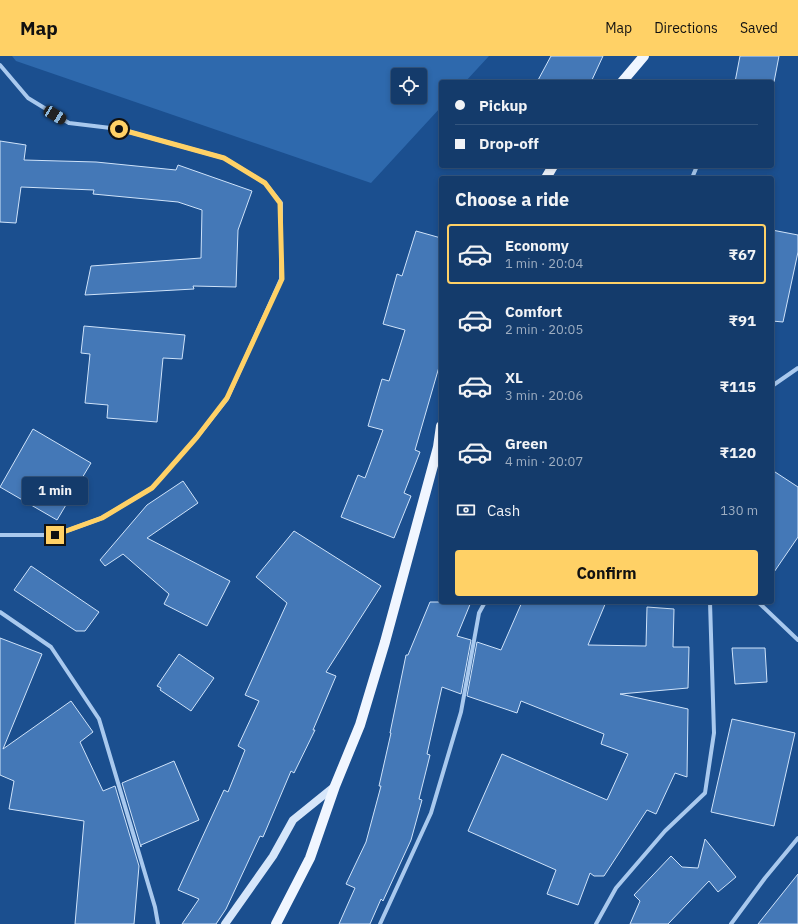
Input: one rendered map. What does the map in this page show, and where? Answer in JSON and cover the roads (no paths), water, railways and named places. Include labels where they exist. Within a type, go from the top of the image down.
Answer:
[{"type":"main road","points":[[624,80],[644,56]]},
{"type":"main road","points":[[276,924],[310,858],[335,786],[360,725],[385,642],[439,440]]},
{"type":"main road","points":[[225,924],[273,856],[293,820],[335,786]]},
{"type":"street","points":[[0,65],[28,98],[69,123],[119,129],[224,158],[265,183],[280,203],[282,279],[227,398],[197,437],[152,488],[102,518],[55,535],[0,535]]},
{"type":"street","points":[[774,385],[798,368]]},
{"type":"street","points":[[380,924],[431,813],[461,712],[479,613],[485,604]]},
{"type":"street","points":[[596,924],[616,888],[665,831],[705,793],[714,733],[710,604]]},
{"type":"street","points":[[760,604],[798,640]]},
{"type":"street","points":[[0,612],[51,647],[99,719],[155,907],[158,924]]},
{"type":"street","points":[[731,924],[765,878],[798,838]]}]
